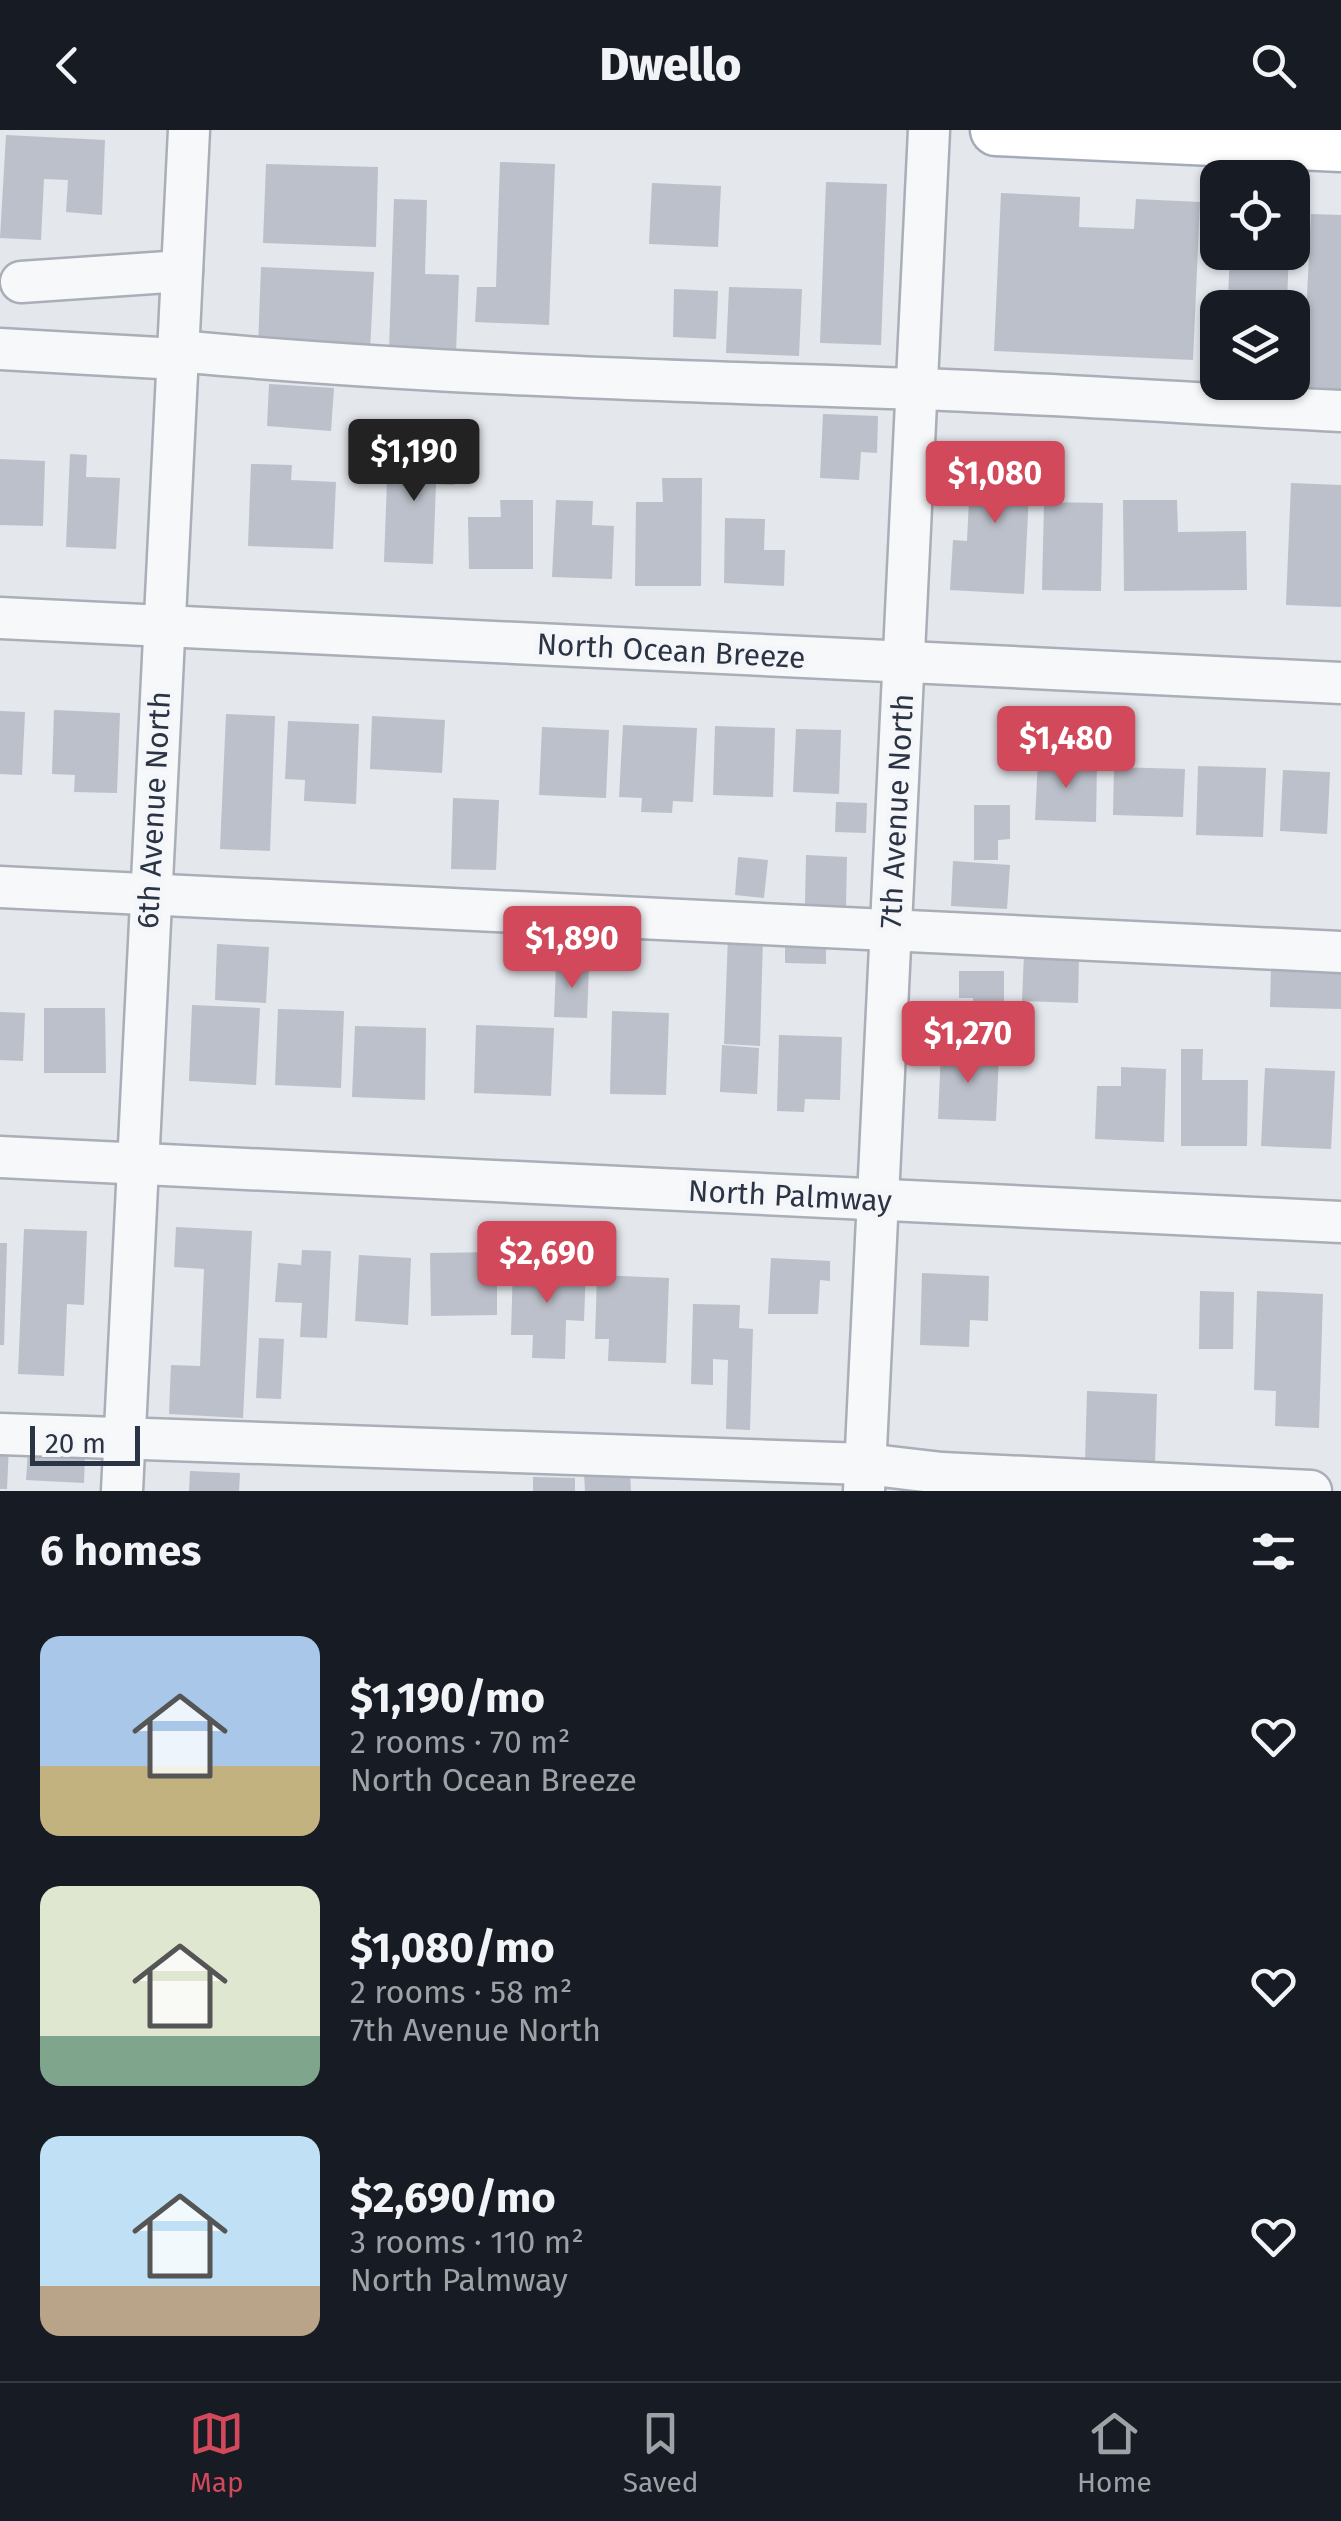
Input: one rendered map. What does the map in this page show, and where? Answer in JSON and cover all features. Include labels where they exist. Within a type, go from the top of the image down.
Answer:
[{"type":"main road","points":[[996,130],[1341,146]]},
{"type":"street","name":"6th Avenue North","points":[[122,1491],[190,130]]},
{"type":"street","name":"7th Avenue North","points":[[864,1478],[929,130]]},
{"type":"street","points":[[21,282],[182,271]]},
{"type":"street","points":[[0,350],[178,355],[558,378],[917,390],[1341,411]]},
{"type":"street","name":"North Ocean Breeze","points":[[0,618],[1341,684]]},
{"type":"street","points":[[0,888],[1341,952]]},
{"type":"street","name":"North Palmway","points":[[0,1157],[1341,1222]]},
{"type":"street","points":[[0,1434],[864,1478],[962,1474],[1311,1491]]},
{"type":"building","points":[[6,135],[105,140],[102,215],[66,212],[68,180],[44,179],[41,240],[0,238]]},
{"type":"building","points":[[500,162],[555,164],[549,325],[475,322],[477,287],[496,287]]},
{"type":"building","points":[[266,164],[378,167],[376,247],[263,243]]},
{"type":"building","points":[[826,182],[887,184],[881,345],[820,343]]},
{"type":"building","points":[[652,183],[721,186],[718,247],[649,244]]},
{"type":"building","points":[[1001,193],[1080,197],[1079,227],[1134,229],[1136,199],[1200,202],[1193,360],[994,351]]},
{"type":"building","points":[[394,199],[427,200],[425,274],[459,275],[456,353],[389,350]]},
{"type":"building","points":[[1311,214],[1341,215],[1341,399],[1310,397]]},
{"type":"building","points":[[261,267],[374,272],[370,351],[258,347]]},
{"type":"building","points":[[1229,270],[1288,270],[1287,290],[1228,290]]},
{"type":"building","points":[[729,287],[802,289],[799,356],[726,353]]},
{"type":"building","points":[[674,289],[718,291],[716,339],[673,337]]},
{"type":"building","points":[[269,384],[334,388],[331,431],[267,426]]},
{"type":"building","points":[[823,414],[878,416],[877,453],[861,452],[859,480],[820,478]]},
{"type":"building","points":[[428,449],[455,450],[454,485],[436,484],[433,564],[384,562],[388,454],[428,456]]},
{"type":"building","points":[[971,450],[1031,453],[1024,594],[950,590],[953,540],[967,541],[969,500],[992,502],[992,487],[969,486]]},
{"type":"building","points":[[70,454],[87,455],[86,477],[120,478],[116,549],[66,547]]},
{"type":"building","points":[[0,459],[45,461],[43,526],[0,525]]},
{"type":"building","points":[[251,464],[292,465],[291,480],[336,482],[333,549],[248,546]]},
{"type":"building","points":[[662,478],[702,478],[701,586],[635,586],[636,502],[663,502]]},
{"type":"building","points":[[1291,483],[1341,485],[1341,607],[1286,605]]},
{"type":"building","points":[[500,500],[533,500],[533,569],[469,569],[468,517],[501,517]]},
{"type":"building","points":[[556,500],[593,501],[592,525],[614,526],[612,579],[552,577]]},
{"type":"building","points":[[1123,500],[1177,500],[1178,532],[1246,531],[1247,590],[1124,591]]},
{"type":"building","points":[[1044,502],[1103,503],[1101,591],[1042,590]]},
{"type":"building","points":[[725,518],[765,519],[764,550],[785,550],[784,586],[724,583]]},
{"type":"building","points":[[54,710],[120,713],[117,793],[74,792],[75,775],[52,774]]},
{"type":"building","points":[[0,711],[25,712],[22,775],[0,774]]},
{"type":"building","points":[[226,714],[275,716],[270,851],[220,849]]},
{"type":"building","points":[[372,716],[445,720],[442,773],[370,769]]},
{"type":"building","points":[[288,721],[359,724],[356,804],[304,801],[305,780],[285,779]]},
{"type":"building","points":[[623,725],[697,728],[693,802],[673,801],[672,813],[641,812],[642,798],[619,797]]},
{"type":"building","points":[[715,726],[775,728],[773,797],[713,795]]},
{"type":"building","points":[[542,727],[609,730],[606,798],[539,795]]},
{"type":"building","points":[[796,729],[841,730],[839,794],[793,792]]},
{"type":"building","points":[[1038,759],[1097,762],[1096,822],[1035,820]]},
{"type":"building","points":[[1198,766],[1266,768],[1263,837],[1196,835]]},
{"type":"building","points":[[1114,767],[1185,769],[1183,817],[1113,815]]},
{"type":"building","points":[[1283,770],[1330,772],[1327,834],[1280,831]]},
{"type":"building","points":[[453,798],[499,800],[496,870],[451,869]]},
{"type":"building","points":[[836,802],[867,803],[866,833],[835,832]]},
{"type":"building","points":[[974,805],[1010,805],[1010,839],[998,840],[998,860],[974,860]]},
{"type":"building","points":[[806,855],[847,857],[846,907],[805,905]]},
{"type":"building","points":[[738,857],[768,860],[764,898],[735,895]]},
{"type":"building","points":[[953,861],[1010,865],[1007,909],[951,906]]},
{"type":"building","points":[[728,936],[763,937],[760,1046],[724,1044]]},
{"type":"building","points":[[785,940],[826,941],[826,964],[785,963]]},
{"type":"building","points":[[217,944],[269,947],[266,1003],[215,1000]]},
{"type":"building","points":[[1024,954],[1079,956],[1078,1003],[1022,1001]]},
{"type":"building","points":[[556,965],[589,966],[587,1018],[554,1017]]},
{"type":"building","points":[[1271,968],[1341,970],[1341,1009],[1270,1007]]},
{"type":"building","points":[[959,971],[1004,971],[1004,1017],[974,1017],[973,998],[959,998]]},
{"type":"building","points":[[192,1005],[260,1008],[256,1085],[189,1081]]},
{"type":"building","points":[[44,1008],[105,1008],[106,1073],[44,1073]]},
{"type":"building","points":[[278,1009],[344,1011],[341,1088],[275,1085]]},
{"type":"building","points":[[612,1011],[669,1013],[666,1095],[610,1094]]},
{"type":"building","points":[[0,1012],[25,1013],[23,1061],[0,1060]]},
{"type":"building","points":[[476,1025],[554,1028],[551,1096],[474,1093]]},
{"type":"building","points":[[355,1026],[426,1028],[425,1100],[352,1097]]},
{"type":"building","points":[[779,1035],[842,1037],[840,1100],[805,1099],[804,1112],[777,1111]]},
{"type":"building","points":[[722,1045],[759,1048],[757,1094],[720,1092]]},
{"type":"building","points":[[1181,1049],[1203,1049],[1202,1080],[1248,1080],[1247,1146],[1181,1146]]},
{"type":"building","points":[[941,1051],[999,1054],[996,1121],[938,1119]]},
{"type":"building","points":[[1121,1067],[1166,1069],[1164,1142],[1095,1139],[1097,1086],[1121,1086]]},
{"type":"building","points":[[1265,1068],[1335,1071],[1331,1149],[1261,1146]]},
{"type":"building","points":[[176,1227],[252,1231],[243,1418],[169,1414],[171,1365],[200,1366],[204,1269],[174,1267]]},
{"type":"building","points":[[24,1229],[87,1231],[84,1305],[67,1304],[64,1376],[18,1374]]},
{"type":"building","points":[[0,1243],[7,1243],[4,1345],[0,1345]]},
{"type":"building","points":[[302,1250],[331,1251],[327,1338],[300,1337],[302,1303],[275,1302],[278,1263],[301,1265]]},
{"type":"building","points":[[497,1252],[497,1315],[431,1316],[430,1253]]},
{"type":"building","points":[[359,1255],[411,1258],[408,1325],[355,1321]]},
{"type":"building","points":[[771,1258],[830,1261],[830,1281],[820,1280],[818,1314],[768,1314]]},
{"type":"building","points":[[513,1266],[586,1269],[584,1321],[566,1320],[565,1359],[532,1358],[533,1335],[511,1335]]},
{"type":"building","points":[[922,1273],[989,1276],[988,1321],[970,1320],[969,1347],[920,1345]]},
{"type":"building","points":[[597,1275],[669,1278],[666,1363],[608,1361],[609,1339],[595,1339]]},
{"type":"building","points":[[1200,1291],[1234,1292],[1233,1349],[1199,1349]]},
{"type":"building","points":[[1257,1291],[1323,1294],[1319,1428],[1275,1426],[1276,1391],[1254,1390]]},
{"type":"building","points":[[693,1304],[740,1305],[739,1328],[753,1329],[750,1430],[726,1429],[728,1360],[713,1359],[713,1385],[691,1384]]},
{"type":"building","points":[[259,1338],[284,1339],[281,1399],[256,1398]]},
{"type":"building","points":[[1087,1391],[1157,1394],[1155,1465],[1085,1462]]},
{"type":"building","points":[[0,1445],[9,1445],[7,1489],[0,1489]]},
{"type":"building","points":[[28,1451],[85,1454],[84,1483],[26,1480]]},
{"type":"building","points":[[190,1471],[240,1473],[239,1491],[189,1491]]},
{"type":"building","points":[[630,1471],[631,1491],[585,1491],[584,1473]]},
{"type":"building","points":[[533,1477],[575,1478],[575,1491],[533,1491]]}]
